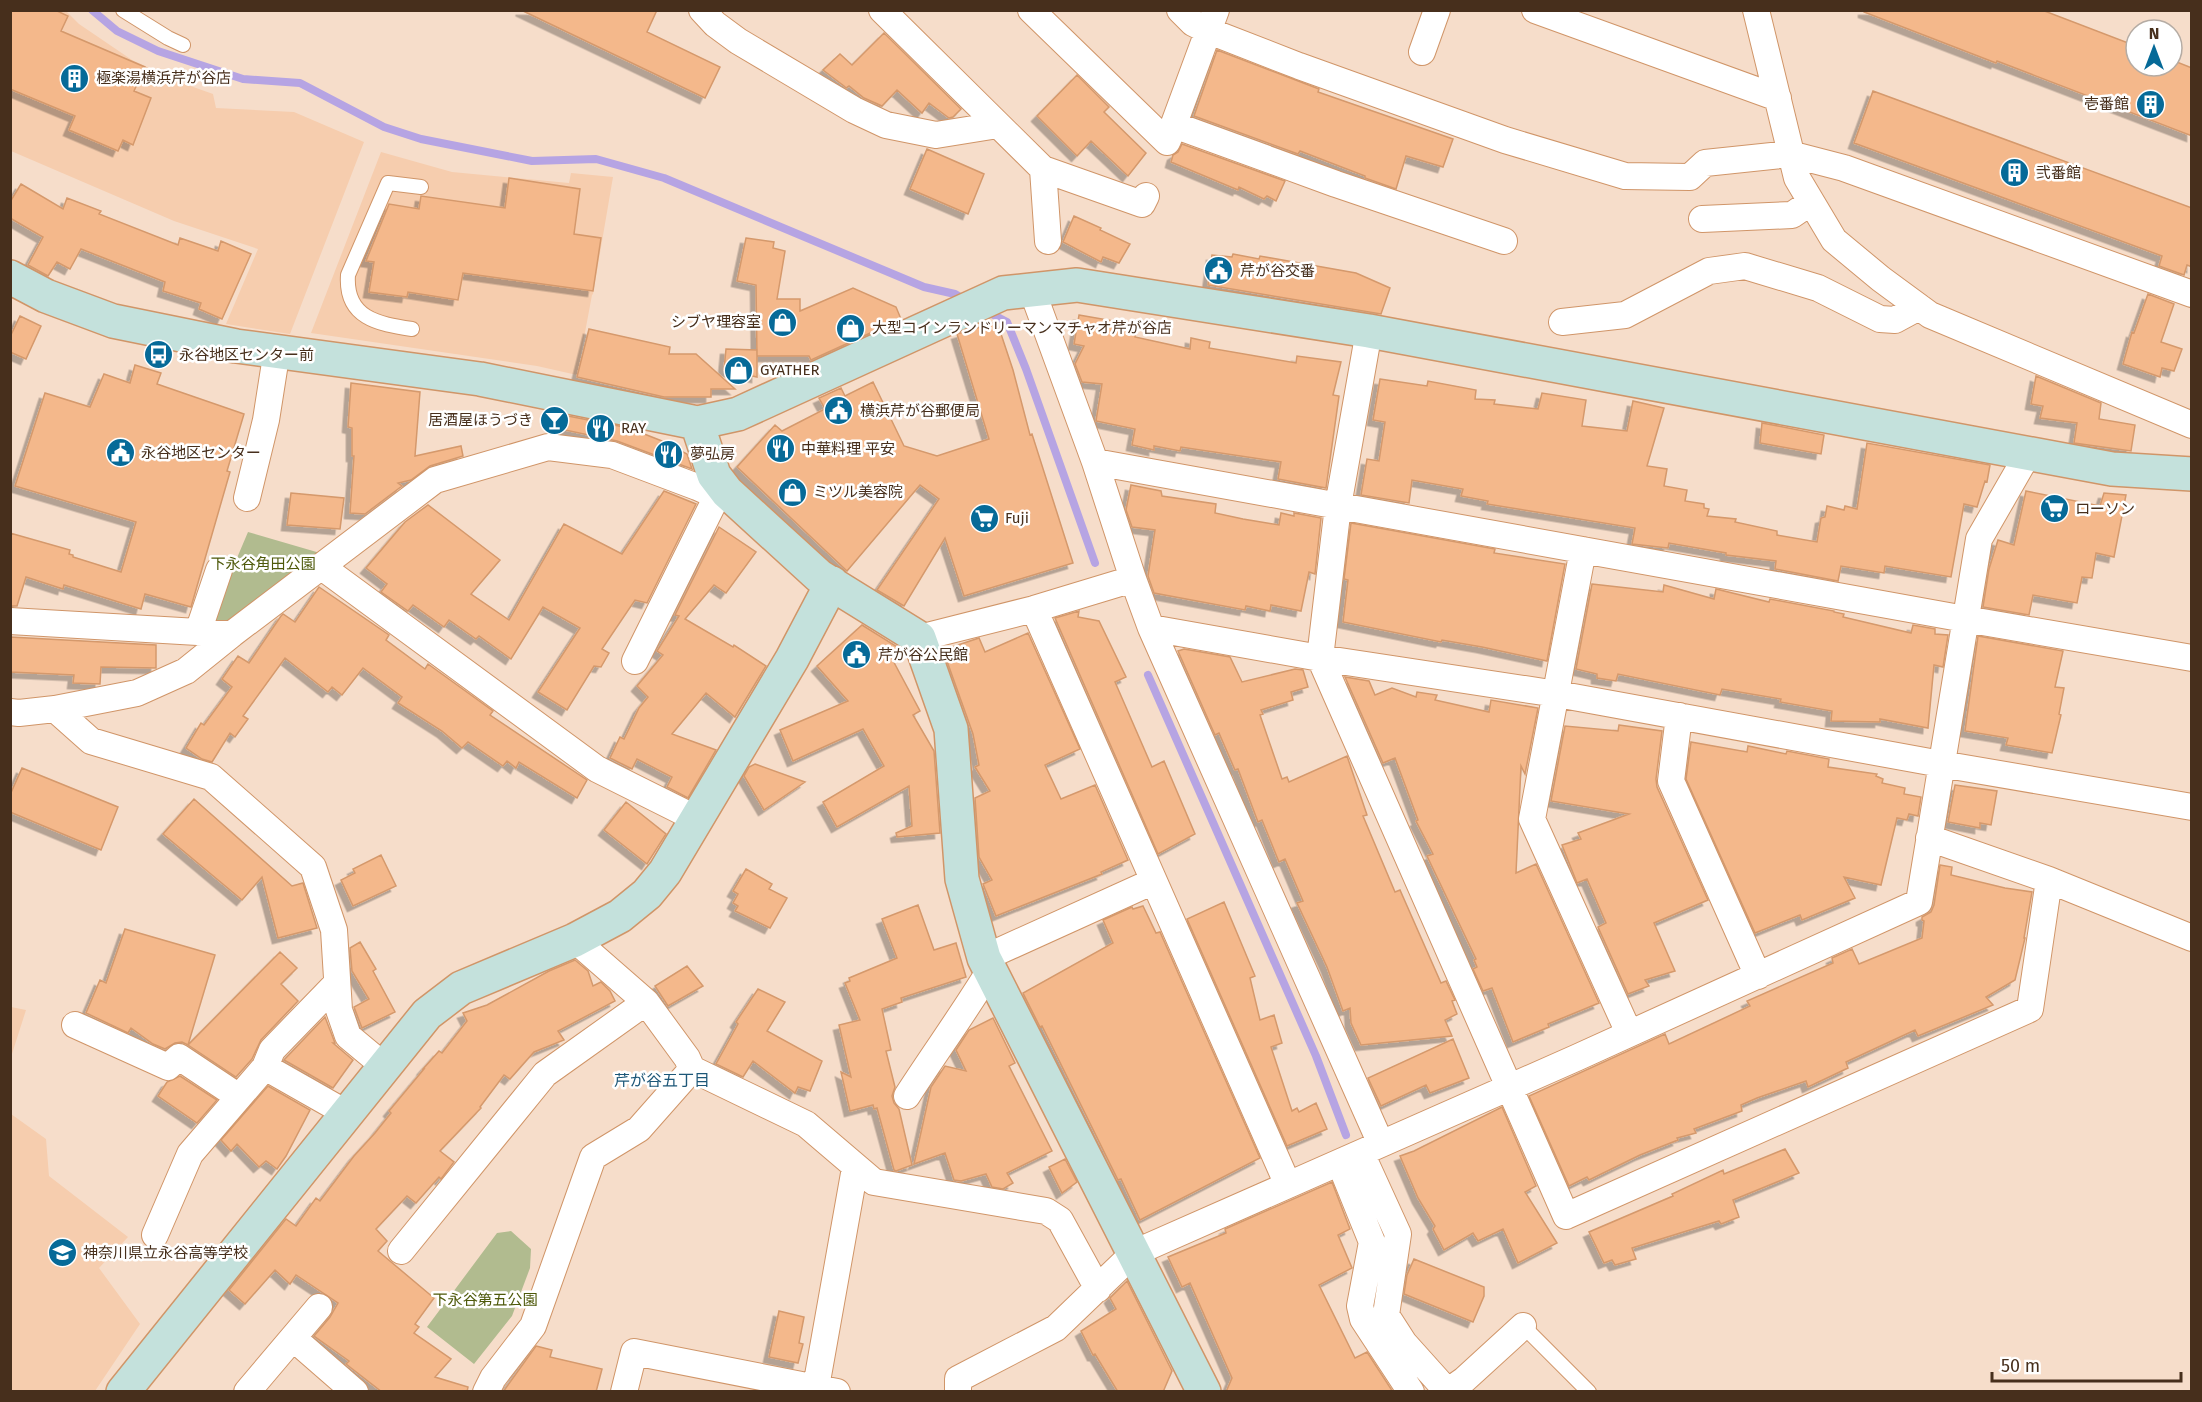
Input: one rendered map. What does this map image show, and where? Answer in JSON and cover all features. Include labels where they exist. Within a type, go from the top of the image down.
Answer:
[{"type":"street","points":[[882,10],[1043,169],[1142,204],[1146,196]]},
{"type":"street","points":[[1031,10],[1168,139],[1336,184],[1504,241]]},
{"type":"street","points":[[1180,10],[1193,23],[1212,20],[1299,66],[1505,140],[1625,176],[1690,177],[1705,163],[1790,154],[1844,168],[2192,294]]},
{"type":"street","points":[[1422,52],[1437,10]]},
{"type":"street","points":[[1535,10],[1778,98]]},
{"type":"street","points":[[1756,10],[1797,178],[1834,240],[1930,315],[2192,425]]},
{"type":"street","points":[[715,15],[738,41],[854,110],[886,125],[936,135],[998,125]]},
{"type":"street","points":[[1168,139],[1212,20]]},
{"type":"street","points":[[1043,169],[1048,241]]},
{"type":"street","points":[[1702,219],[1792,215],[1811,202]]},
{"type":"street","points":[[1562,322],[1625,315],[1709,271],[1744,266],[1818,288],[1880,319],[1895,320],[1919,307]]},
{"type":"street","points":[[10,277],[46,296],[113,321],[236,345],[480,379],[697,423],[738,414],[817,376],[1017,291],[1077,285],[1369,331],[2112,469],[2192,474]]},
{"type":"street","points":[[1017,291],[1095,462],[1151,628],[1360,1153],[1398,1234],[1374,1317],[1411,1392]]},
{"type":"street","points":[[1369,331],[1338,506],[1320,658],[1566,1216],[2030,1010],[2049,880]]},
{"type":"street","points":[[247,498],[266,420],[277,350]]},
{"type":"street","points":[[697,423],[722,494]]},
{"type":"street","points":[[10,712],[55,709],[137,693],[186,671],[435,480],[548,447],[612,455],[722,494],[819,576],[919,638],[951,729],[962,879],[987,964],[1204,1392]]},
{"type":"street","points":[[958,1392],[958,1379],[1056,1328],[1134,1253],[1510,1087],[1919,902],[1979,539],[2028,454]]},
{"type":"street","points":[[1095,462],[2192,658]]},
{"type":"street","points":[[634,660],[722,494]]},
{"type":"street","points":[[1583,550],[1532,819],[1629,1033]]},
{"type":"street","points":[[322,567],[597,770],[697,819]]},
{"type":"street","points":[[198,632],[219,570]]},
{"type":"street","points":[[919,638],[1034,609],[1133,579]]},
{"type":"street","points":[[123,1392],[427,1014],[461,988],[574,939],[620,916],[647,894],[665,872],[697,819],[792,659],[832,583]]},
{"type":"street","points":[[1034,609],[1288,1185]]},
{"type":"street","points":[[10,621],[232,634]]},
{"type":"street","points":[[1151,628],[1320,658],[1557,694],[2192,807]]},
{"type":"street","points":[[55,709],[91,741],[211,777],[313,867],[334,930],[339,1010],[348,1036],[384,1066]]},
{"type":"street","points":[[1679,716],[1671,781],[1758,976]]},
{"type":"street","points":[[1929,838],[2049,880],[2192,938]]},
{"type":"street","points":[[907,1096],[930,1059],[963,1015],[987,964],[1154,881]]},
{"type":"street","points":[[574,939],[646,1002],[693,1069],[806,1124],[874,1182],[1046,1211],[1060,1220],[1098,1289]]},
{"type":"street","points":[[155,1235],[190,1154],[265,1067],[272,1050],[337,983]]},
{"type":"street","points":[[401,1251],[545,1074],[646,1002]]},
{"type":"street","points":[[75,1025],[168,1067],[179,1057],[239,1097]]},
{"type":"street","points":[[265,1067],[346,1113]]},
{"type":"street","points":[[486,1392],[493,1378],[533,1326],[593,1157],[639,1129],[693,1069]]},
{"type":"street","points":[[1360,1153],[1372,1242],[1360,1306],[1404,1343],[1448,1391],[1464,1380],[1523,1326]]},
{"type":"street","points":[[624,1392],[634,1352],[744,1383],[826,1389],[855,1168]]},
{"type":"street","points":[[1372,1242],[1398,1234]]},
{"type":"street","points":[[248,1392],[319,1307]]},
{"type":"street","points":[[293,1338],[355,1392]]},
{"type":"lane","points":[[123,10],[160,34],[183,45]]},
{"type":"lane","points":[[412,329],[383,324],[365,316],[352,302],[348,275],[388,183],[421,187]]},
{"type":"lane","points":[[1523,1326],[1589,1392]]},
{"type":"shaded area","points":[[11,10],[66,11],[79,24],[132,60],[182,83],[213,94],[216,108],[294,112],[364,142],[290,334],[226,324],[258,249],[174,221],[11,151]]},
{"type":"shaded area","points":[[381,152],[452,172],[569,183],[571,173],[613,177],[577,375],[537,366],[311,333]]},
{"type":"shaded area","points":[[10,1007],[26,1010],[11,1057]]},
{"type":"shaded area","name":"神奈川県立永谷高等学校","points":[[11,1114],[46,1139],[49,1176],[128,1237],[99,1268],[140,1324],[95,1391],[11,1391]]},
{"type":"green space","name":"下永谷角田公園","points":[[248,532],[320,553],[229,626],[209,624]]},
{"type":"green space","name":"下永谷第五公園","points":[[511,1231],[531,1249],[530,1268],[512,1316],[474,1364],[427,1327],[497,1233]]},
{"type":"building","name":"極楽湯横浜芹が谷店","points":[[10,10],[55,10],[68,16],[61,31],[145,67],[134,91],[151,98],[133,145],[123,140],[118,151],[69,130],[75,116],[10,89]]},
{"type":"building","points":[[521,10],[657,10],[647,32],[720,67],[705,98]]},
{"type":"building","name":"壱番館","points":[[1864,10],[2042,10],[2124,41],[2124,78],[2184,78],[2184,65],[2192,68],[2192,136],[1997,61],[1996,63],[1864,12]]},
{"type":"building","points":[[884,33],[961,109],[953,117],[949,118],[929,103],[922,113],[897,90],[882,106],[864,98],[849,86],[846,88],[823,70],[840,54],[852,65]]},
{"type":"building","points":[[1217,50],[1319,89],[1318,92],[1453,139],[1443,167],[1406,156],[1396,189],[1300,151],[1298,154],[1194,116]]},
{"type":"building","points":[[1077,75],[1109,107],[1104,112],[1146,153],[1128,176],[1091,141],[1077,156],[1037,116]]},
{"type":"building","name":"弐番館","points":[[1873,91],[2192,208],[2192,267],[2187,265],[2184,275],[2159,266],[2162,256],[1854,143]]},
{"type":"building","points":[[1182,144],[1285,181],[1276,201],[1267,196],[1264,199],[1239,187],[1238,190],[1171,162],[1173,155],[1178,152]]},
{"type":"building","points":[[927,149],[984,174],[968,214],[910,189]]},
{"type":"building","points":[[509,178],[580,189],[574,234],[601,238],[593,291],[463,273],[458,300],[408,292],[407,297],[369,292],[374,262],[366,261],[389,204],[419,209],[421,196],[505,208]]},
{"type":"building","points":[[21,184],[63,209],[67,198],[101,211],[99,214],[178,245],[180,238],[218,251],[221,241],[251,254],[222,319],[199,309],[201,303],[163,291],[165,282],[81,249],[70,269],[57,262],[48,276],[28,265],[43,237],[10,218],[10,202]]},
{"type":"building","points":[[1074,216],[1130,244],[1119,263],[1103,257],[1101,262],[1063,242]]},
{"type":"building","points":[[746,238],[774,242],[773,248],[785,251],[777,299],[800,299],[800,311],[853,288],[896,307],[901,319],[811,360],[809,356],[757,356],[756,285],[737,281]]},
{"type":"building","points":[[1233,254],[1259,259],[1260,256],[1356,273],[1390,288],[1381,314],[1208,285],[1212,255],[1232,257]]},
{"type":"building","points":[[2148,294],[2174,304],[2161,342],[2182,349],[2174,371],[2162,368],[2160,377],[2123,364],[2132,332],[2134,333]]},
{"type":"building","points":[[1079,315],[1137,325],[1135,337],[1190,349],[1191,338],[1210,342],[1209,348],[1296,363],[1297,356],[1341,362],[1333,395],[1339,396],[1326,488],[1278,479],[1281,462],[1181,447],[1180,451],[1154,446],[1154,450],[1132,445],[1135,429],[1096,421],[1102,384],[1082,382],[1075,364],[1084,346],[1074,344]]},
{"type":"building","points":[[20,316],[41,326],[26,359],[10,352],[10,337]]},
{"type":"building","points":[[997,322],[1013,370],[1030,435],[1032,434],[1073,563],[964,596],[945,538],[904,606],[877,590],[939,499],[920,485],[847,571],[737,467],[775,425],[782,431],[825,409],[819,398],[841,388],[845,396],[873,382],[904,446],[937,456],[989,439],[957,334]]},
{"type":"building","points":[[589,329],[670,347],[669,354],[696,354],[735,389],[711,389],[711,397],[664,397],[577,377]]},
{"type":"building","points":[[726,349],[757,350],[757,377],[724,370]]},
{"type":"building","points":[[135,365],[161,373],[157,384],[244,414],[227,471],[230,472],[191,607],[145,594],[141,609],[64,585],[63,589],[26,577],[17,606],[10,606],[10,533],[70,550],[69,554],[73,557],[121,572],[136,522],[15,486],[45,393],[90,407],[104,374],[130,383]]},
{"type":"building","points":[[2036,376],[2101,403],[2099,419],[2135,425],[2131,451],[2074,443],[2077,423],[2040,418],[2043,406],[2031,404]]},
{"type":"building","points":[[1380,379],[1427,386],[1428,381],[1476,390],[1475,399],[1495,400],[1494,404],[1538,409],[1542,393],[1586,400],[1582,426],[1627,431],[1633,401],[1664,408],[1647,466],[1667,469],[1664,486],[1687,490],[1685,501],[1704,504],[1704,508],[1709,509],[1707,516],[1736,519],[1735,522],[1777,531],[1777,535],[1817,542],[1821,518],[1825,517],[1827,506],[1844,510],[1845,506],[1857,509],[1867,443],[1990,465],[1987,482],[1985,481],[1977,507],[1964,504],[1951,577],[1885,566],[1884,573],[1841,566],[1838,581],[1775,569],[1776,561],[1726,555],[1726,553],[1669,543],[1668,548],[1632,544],[1635,528],[1487,504],[1488,501],[1461,496],[1463,489],[1412,480],[1409,503],[1361,495],[1367,459],[1379,461],[1385,422],[1373,420]]},
{"type":"building","points":[[351,383],[420,392],[415,456],[461,446],[463,456],[430,466],[411,480],[398,483],[402,486],[365,514],[350,513],[354,456],[352,456],[352,428],[348,427]]},
{"type":"building","points":[[568,416],[629,428],[662,441],[687,454],[692,469],[617,441],[565,430]]},
{"type":"building","points":[[1762,423],[1824,435],[1821,454],[1760,443]]},
{"type":"building","points":[[1131,485],[1161,491],[1162,496],[1216,504],[1215,513],[1243,519],[1279,525],[1281,513],[1321,518],[1315,574],[1309,572],[1301,611],[1271,605],[1270,611],[1246,606],[1245,610],[1154,593],[1148,576],[1155,530],[1132,527],[1126,510]]},
{"type":"building","points":[[664,491],[696,504],[647,603],[635,600],[602,649],[609,653],[601,667],[594,666],[567,710],[538,692],[580,628],[543,607],[511,659],[479,636],[476,639],[449,620],[444,627],[413,605],[408,611],[381,592],[387,584],[366,568],[405,522],[428,505],[500,560],[471,594],[509,620],[564,524],[622,554]]},
{"type":"building","points":[[2026,491],[2100,506],[2104,493],[2126,495],[2114,557],[2096,553],[2092,578],[2082,577],[2077,603],[2033,595],[2029,615],[1983,607],[1989,569],[1998,540],[2014,545]]},
{"type":"building","points":[[291,493],[344,498],[340,529],[287,525]]},
{"type":"building","points":[[1351,523],[1495,549],[1494,553],[1565,564],[1547,661],[1343,622],[1348,580],[1344,579]]},
{"type":"building","points":[[719,527],[756,552],[726,593],[714,585],[685,619],[733,647],[734,645],[766,666],[735,717],[706,693],[672,734],[716,750],[688,798],[667,787],[672,777],[637,759],[632,769],[610,758],[620,737],[624,739],[639,708],[648,697],[637,686],[663,655],[657,651],[679,616],[675,615]]},
{"type":"building","points":[[1592,584],[1663,592],[1664,585],[1714,599],[1716,589],[1769,602],[1770,599],[1834,611],[1844,614],[1843,617],[1911,633],[1913,625],[1935,629],[1935,634],[1948,635],[1943,667],[1934,665],[1928,728],[1880,719],[1880,722],[1831,721],[1832,711],[1780,702],[1781,699],[1722,689],[1720,695],[1618,674],[1616,681],[1597,678],[1597,674],[1576,669]]},
{"type":"building","points":[[319,587],[389,635],[386,640],[425,669],[428,664],[493,711],[490,715],[587,780],[577,798],[519,762],[516,768],[507,761],[503,766],[468,742],[462,748],[442,731],[398,703],[402,697],[363,668],[342,695],[332,687],[328,692],[285,658],[243,716],[248,719],[235,737],[230,733],[212,762],[202,759],[186,748],[201,723],[204,725],[232,687],[222,679],[238,656],[249,663],[281,616],[283,614],[295,622]]},
{"type":"building","points":[[1079,611],[1078,617],[1099,621],[1126,677],[1115,682],[1152,767],[1164,761],[1195,834],[1158,854],[1055,618]]},
{"type":"building","points":[[862,625],[899,648],[890,655],[920,711],[913,715],[934,751],[940,833],[897,837],[896,833],[912,826],[909,786],[837,827],[823,802],[884,766],[863,729],[793,761],[780,730],[848,701],[817,666]]},
{"type":"building","points":[[1028,633],[1080,749],[1045,765],[1061,799],[1095,785],[1128,860],[1101,872],[1102,874],[996,916],[983,884],[992,880],[979,857],[975,798],[990,791],[975,767],[979,765],[973,734],[943,650],[979,638],[985,652]]},
{"type":"building","points":[[1978,636],[2063,651],[2055,687],[2064,688],[2059,714],[2061,715],[2052,753],[2006,745],[2008,738],[1965,731]]},
{"type":"building","points":[[10,637],[156,645],[156,668],[101,667],[100,684],[73,683],[74,675],[10,672]]},
{"type":"building","points":[[1184,649],[1230,657],[1242,682],[1295,669],[1303,670],[1308,687],[1291,692],[1293,700],[1261,710],[1263,714],[1260,715],[1282,779],[1287,777],[1289,782],[1347,756],[1367,815],[1363,816],[1395,892],[1400,890],[1441,983],[1446,981],[1455,1000],[1452,1001],[1457,1014],[1445,1020],[1452,1036],[1361,1045],[1351,1023],[1350,1008],[1343,1011],[1327,967],[1297,903],[1303,901],[1285,859],[1279,862],[1262,820],[1258,822],[1238,769],[1235,770],[1219,733],[1215,735],[1178,651]]},
{"type":"building","points":[[1345,677],[1369,681],[1375,695],[1392,688],[1416,697],[1417,692],[1437,695],[1435,700],[1489,712],[1491,700],[1538,708],[1525,774],[1521,766],[1516,873],[1536,864],[1599,1003],[1548,1024],[1549,1027],[1513,1042],[1492,988],[1483,991],[1473,969],[1477,967],[1474,960],[1476,959],[1427,856],[1433,854],[1416,821],[1418,820],[1395,758],[1383,763]]},
{"type":"building","points":[[1619,725],[1662,731],[1657,787],[1708,900],[1654,923],[1675,971],[1645,980],[1649,986],[1628,994],[1598,927],[1606,923],[1587,879],[1577,883],[1562,845],[1581,839],[1578,833],[1629,814],[1551,801],[1565,726],[1618,731]]},
{"type":"building","points":[[1691,742],[1747,752],[1748,746],[1786,754],[1787,751],[1829,759],[1828,767],[1877,774],[1876,776],[1883,779],[1882,783],[1905,788],[1904,794],[1921,797],[1918,816],[1909,814],[1907,820],[1897,818],[1881,885],[1844,877],[1855,898],[1802,920],[1800,915],[1755,933],[1686,779]]},
{"type":"building","points":[[755,764],[805,782],[764,810],[744,776],[749,767]]},
{"type":"building","points":[[22,768],[118,807],[101,850],[10,812],[10,795]]},
{"type":"building","points":[[1955,785],[1997,791],[1991,825],[1980,823],[1980,828],[1948,822]]},
{"type":"building","points":[[194,799],[292,886],[303,883],[317,928],[278,938],[262,877],[242,900],[163,834]]},
{"type":"building","points":[[626,802],[666,834],[647,864],[604,830]]},
{"type":"building","points":[[381,855],[396,886],[353,906],[341,880],[355,873],[353,869]]},
{"type":"building","points":[[1940,865],[1952,867],[1951,875],[2032,892],[2025,938],[2015,980],[1986,997],[1993,1005],[1918,1036],[1915,1030],[1846,1062],[1848,1068],[1808,1087],[1806,1081],[1757,1098],[1741,1105],[1742,1111],[1694,1129],[1696,1133],[1677,1138],[1678,1140],[1640,1155],[1589,1180],[1587,1177],[1569,1186],[1529,1096],[1665,1034],[1669,1044],[1750,1006],[1747,1001],[1833,963],[1832,958],[1852,949],[1859,964],[1922,938],[1924,921],[1922,917],[1931,912],[1934,905]]},
{"type":"building","points":[[746,869],[772,884],[769,889],[787,898],[770,928],[735,911],[738,906],[733,903],[738,894],[733,891]]},
{"type":"building","points":[[1224,902],[1255,976],[1250,978],[1260,1020],[1274,1015],[1282,1043],[1271,1047],[1292,1111],[1297,1108],[1299,1112],[1316,1103],[1327,1129],[1287,1146],[1187,919]]},
{"type":"building","points":[[918,905],[934,950],[956,943],[966,977],[901,998],[902,1002],[882,1009],[891,1050],[886,1051],[895,1087],[892,1096],[899,1109],[912,1165],[896,1171],[877,1108],[874,1109],[873,1105],[850,1111],[841,1072],[851,1077],[839,1025],[860,1020],[845,983],[850,981],[849,978],[897,958],[882,919]]},
{"type":"building","points":[[1143,906],[1156,933],[1160,932],[1260,1158],[1140,1220],[1121,1179],[1118,1180],[1042,1026],[1040,1027],[1023,993],[1113,943],[1103,920],[1132,907],[1133,909]]},
{"type":"building","points":[[125,929],[215,955],[188,1045],[182,1042],[175,1043],[165,1049],[153,1044],[131,1028],[128,1033],[86,1013],[100,980],[106,983]]},
{"type":"building","points":[[360,942],[376,969],[373,971],[395,1012],[362,1028],[354,1007],[369,999],[352,971],[350,948]]},
{"type":"building","points":[[280,952],[297,968],[281,984],[298,1001],[261,1040],[252,1059],[236,1077],[188,1045]]},
{"type":"building","points":[[575,960],[588,971],[593,986],[601,982],[610,991],[615,1001],[558,1031],[564,1040],[534,1052],[510,1079],[504,1075],[481,1108],[440,1151],[454,1162],[441,1179],[439,1177],[416,1203],[407,1196],[376,1229],[387,1241],[378,1251],[434,1298],[415,1324],[419,1327],[414,1333],[451,1359],[435,1377],[468,1387],[467,1392],[382,1392],[346,1364],[349,1361],[314,1336],[338,1303],[296,1275],[290,1284],[275,1270],[245,1304],[229,1290],[286,1219],[296,1226],[316,1198],[320,1201],[391,1113],[389,1111],[423,1069],[439,1051],[442,1053],[467,1021],[463,1013],[487,1005],[549,971]]},
{"type":"building","points":[[687,966],[703,986],[668,1006],[655,986]]},
{"type":"building","points":[[758,989],[785,1002],[767,1031],[822,1061],[810,1091],[798,1087],[795,1093],[753,1061],[743,1077],[716,1064],[738,1024],[736,1022]]},
{"type":"building","points":[[325,1017],[335,1043],[333,1043],[353,1060],[333,1088],[284,1060]]},
{"type":"building","points":[[993,1018],[1015,1063],[1009,1066],[1052,1151],[1007,1173],[1013,1183],[1003,1189],[992,1187],[986,1174],[961,1181],[954,1180],[945,1153],[914,1164],[931,1087],[945,1066],[966,1071],[956,1050],[969,1030]]},
{"type":"building","points":[[1453,1039],[1469,1078],[1430,1093],[1426,1085],[1381,1106],[1368,1078]]},
{"type":"building","points":[[180,1076],[217,1100],[197,1123],[158,1096],[167,1082]]},
{"type":"building","points":[[268,1086],[310,1110],[277,1169],[266,1161],[259,1167],[237,1144],[231,1151],[221,1140]]},
{"type":"building","points":[[1502,1107],[1536,1186],[1525,1192],[1557,1243],[1518,1263],[1503,1229],[1478,1241],[1473,1233],[1444,1250],[1433,1229],[1435,1226],[1418,1198],[1400,1156]]},
{"type":"building","points":[[1785,1149],[1799,1173],[1733,1200],[1739,1217],[1632,1248],[1636,1259],[1615,1265],[1612,1260],[1604,1263],[1589,1232],[1673,1196],[1672,1194],[1723,1170],[1724,1174]]},
{"type":"building","points":[[1065,1159],[1077,1182],[1062,1193],[1049,1167]]},
{"type":"building","points":[[1332,1182],[1350,1229],[1338,1235],[1352,1268],[1319,1285],[1355,1358],[1367,1352],[1393,1392],[1226,1392],[1232,1378],[1190,1283],[1182,1287],[1168,1257],[1226,1233],[1225,1229]]},
{"type":"building","points":[[1414,1259],[1484,1287],[1484,1296],[1473,1322],[1404,1294],[1407,1275]]},
{"type":"building","points":[[1127,1281],[1172,1371],[1163,1392],[1118,1392],[1095,1354],[1093,1355],[1081,1331],[1116,1309],[1110,1298]]},
{"type":"building","points":[[779,1311],[804,1317],[799,1343],[803,1344],[798,1363],[769,1357]]},
{"type":"building","points":[[536,1346],[552,1350],[550,1357],[602,1369],[596,1392],[503,1392]]},
{"type":"waterway","points":[[92,10],[117,31],[158,51],[243,79],[300,83],[384,127],[421,139],[532,161],[596,159],[664,178],[924,287],[955,294],[965,300]]},
{"type":"waterway","points":[[986,311],[1007,322],[1095,563]]},
{"type":"waterway","points":[[1148,675],[1316,1056],[1346,1135]]},
{"type":"place","name":"極楽湯横浜芹が谷店","points":[[75,78]]},
{"type":"place","name":"壱番館","points":[[2150,104]]},
{"type":"place","name":"弐番館","points":[[2015,173]]},
{"type":"place","name":"芹が谷交番","points":[[1219,271]]},
{"type":"place","name":"シブヤ理容室","points":[[782,322]]},
{"type":"place","name":"大型コインランドリーマンマチャオ芹が谷店","points":[[851,328]]},
{"type":"place","name":"永谷地区センター前","points":[[158,355]]},
{"type":"place","name":"GYATHER","points":[[739,370]]},
{"type":"place","name":"横浜芹が谷郵便局","points":[[839,411]]},
{"type":"place","name":"居酒屋ほうづき","points":[[554,420]]},
{"type":"place","name":"RAY","points":[[600,428]]},
{"type":"place","name":"中華料理 平安","points":[[780,449]]},
{"type":"place","name":"永谷地区センター","points":[[120,453]]},
{"type":"place","name":"夢弘房","points":[[669,454]]},
{"type":"place","name":"ミツル美容院","points":[[792,492]]},
{"type":"place","name":"ローソン","points":[[2054,509]]},
{"type":"place","name":"Fuji","points":[[984,518]]},
{"type":"place","name":"芹が谷公民館","points":[[857,655]]},
{"type":"place","name":"神奈川県立永谷高等学校","points":[[62,1253]]},
{"type":"district","name":"芹が谷五丁目","points":[[662,1080]]}]
